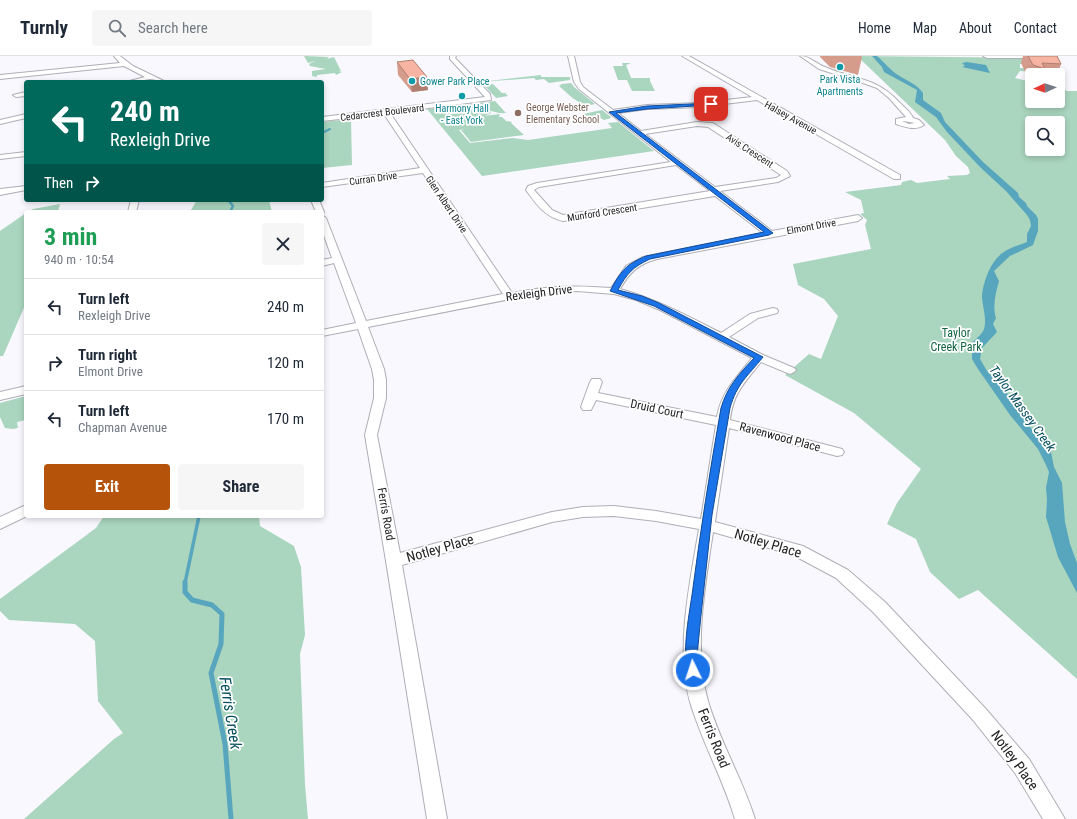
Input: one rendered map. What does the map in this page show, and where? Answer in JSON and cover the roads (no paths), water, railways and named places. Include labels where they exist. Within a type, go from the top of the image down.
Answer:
[{"type":"street","points":[[117,56],[119,60],[159,80]]},
{"type":"street","name":"Cedarcrest Boulevard","points":[[324,119],[486,100],[489,98],[452,58],[453,56]]},
{"type":"street","points":[[571,56],[578,85],[769,233]]},
{"type":"street","name":"Halsey Avenue","points":[[685,56],[897,176]]},
{"type":"street","points":[[803,56],[811,64],[820,69],[871,83],[880,88],[900,105],[909,115],[910,120]]},
{"type":"street","points":[[987,56],[1027,56]]},
{"type":"street","points":[[0,77],[126,64]]},
{"type":"street","points":[[138,80],[152,77]]},
{"type":"street","points":[[16,95],[24,94]]},
{"type":"street","points":[[612,112],[647,107],[700,105],[757,98]]},
{"type":"street","name":"Glen Albert Drive","points":[[386,112],[509,296]]},
{"type":"street","points":[[0,122],[24,116]]},
{"type":"street","name":"Avis Crescent","points":[[639,133],[697,124],[710,125],[784,173],[786,176],[778,180],[714,191]]},
{"type":"street","points":[[0,157],[24,154]]},
{"type":"street","name":"Munford Crescent","points":[[677,163],[537,185],[530,190],[550,213],[563,218],[714,191]]},
{"type":"street","name":"Curran Drive","points":[[324,185],[424,170]]},
{"type":"street","points":[[0,192],[24,188]]},
{"type":"street","name":"Elmont Drive","points":[[614,291],[623,273],[637,262],[648,257],[769,233],[858,218]]},
{"type":"street","name":"Ferris Road","points":[[324,224],[378,369],[380,397],[372,422],[371,435],[394,561],[437,819]]},
{"type":"street","points":[[324,263],[337,260]]},
{"type":"street","name":"Rexleigh Drive","points":[[324,333],[541,290],[567,288],[614,291],[648,301],[759,357],[790,370]]},
{"type":"street","points":[[722,337],[754,316],[773,310]]},
{"type":"street","name":"Ferris Road","points":[[745,819],[702,712],[695,684],[692,663],[693,630],[706,525],[729,394],[736,383],[759,357]]},
{"type":"street","points":[[587,407],[596,382]]},
{"type":"street","points":[[0,396],[24,390]]},
{"type":"street","name":"Druid Court","points":[[592,395],[723,423]]},
{"type":"street","name":"Ravenwood Place","points":[[723,423],[837,452]]},
{"type":"street","points":[[0,524],[24,511]]},
{"type":"street","name":"Notley Place","points":[[394,561],[537,520],[583,512],[614,511],[656,516],[706,525],[798,550],[842,574],[879,607],[979,714],[1022,766],[1055,819]]},
{"type":"water","points":[[872,56],[877,56],[895,73],[921,90],[923,93],[923,100],[941,113],[945,122],[983,162],[1018,193],[1019,197],[1026,203],[1038,219],[1038,231],[1033,245],[1010,256],[994,271],[999,281],[994,304],[996,318],[993,324],[997,332],[982,348],[980,359],[987,371],[1004,389],[1037,437],[1051,452],[1054,467],[1062,483],[1065,522],[1070,544],[1077,563],[1077,593],[1058,557],[1046,517],[1046,488],[1049,472],[1046,465],[1038,449],[1010,415],[972,359],[972,343],[982,333],[985,325],[982,298],[983,288],[987,276],[995,260],[1001,254],[1027,242],[1027,234],[1031,226],[1030,220],[1006,191],[980,167],[947,132],[936,117],[915,102],[917,90],[884,72],[882,67]]},
{"type":"water","points":[[967,62],[986,65],[990,73],[962,67],[965,66],[962,63]]},
{"type":"waterway","points":[[324,132],[330,129]]},
{"type":"waterway","points":[[230,202],[233,206],[231,210]]},
{"type":"waterway","name":"Ferris Creek","points":[[185,583],[199,518]]},
{"type":"waterway","name":"Ferris Creek","points":[[185,583],[185,592],[192,600],[212,605],[222,614],[221,644],[211,673],[225,744],[231,819]]},
{"type":"place","name":"Park Vista Apartments","points":[[840,67]]},
{"type":"place","name":"Gower Park Place","points":[[412,81]]},
{"type":"place","name":"Harmony Hall - East York","points":[[462,96]]},
{"type":"place","name":"George Webster Elementary School","points":[[518,113]]},
{"type":"park label","name":"Taylor Creek Park","points":[[956,340]]},
{"type":"water label","name":"Taylor Massey Creek","points":[[1023,408]]}]
